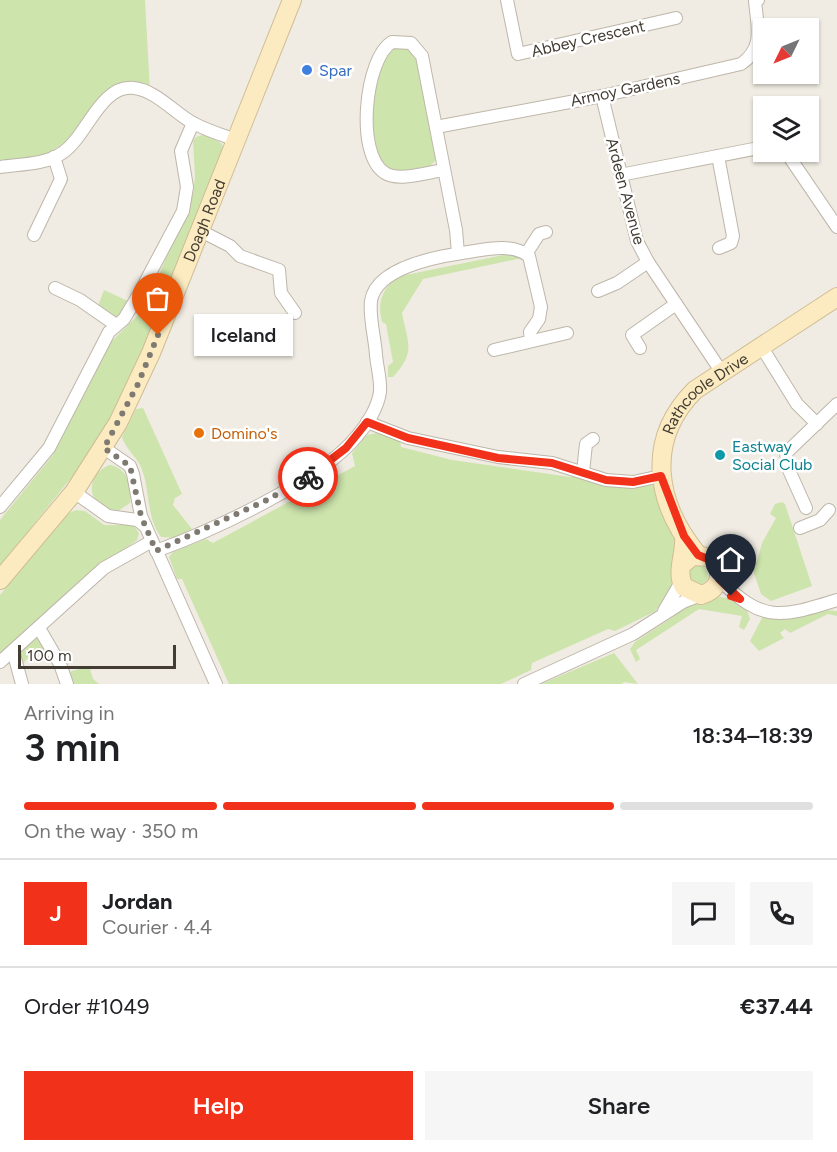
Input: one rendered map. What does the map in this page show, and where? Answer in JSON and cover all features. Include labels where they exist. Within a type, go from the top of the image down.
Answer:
[{"type":"main road","name":"Doagh Road","points":[[0,580],[74,492],[104,448],[138,384],[292,0]]},
{"type":"main road","name":"Rathcoole Drive","points":[[687,567],[684,536],[661,476],[662,447],[670,422],[688,397],[721,371],[837,297]]},
{"type":"main road","points":[[715,562],[719,579],[713,590],[704,594],[688,591],[687,567],[715,562]]},
{"type":"street","name":"Abbey Crescent","points":[[507,0],[518,54],[676,18]]},
{"type":"street","name":"Armoy Gardens","points":[[756,0],[757,18]]},
{"type":"street","points":[[444,170],[391,176],[377,165],[365,126],[365,112],[380,54],[392,42],[411,44],[422,56],[444,170],[458,254]]},
{"type":"street","name":"Armoy Gardens","points":[[435,127],[602,96],[741,64],[753,55]]},
{"type":"street","points":[[0,167],[54,157],[76,141],[103,102],[116,92],[132,87],[148,93],[193,123],[236,140]]},
{"type":"street","name":"Ardeen Avenue","points":[[602,96],[635,235],[648,262],[721,371]]},
{"type":"street","points":[[0,507],[49,448],[109,332],[124,319],[140,294],[183,211],[187,187],[181,150],[193,123]]},
{"type":"street","points":[[620,175],[753,149]]},
{"type":"street","points":[[718,156],[733,236],[731,243],[719,248]]},
{"type":"street","points":[[34,235],[61,179],[54,157]]},
{"type":"street","points":[[793,162],[837,227]]},
{"type":"street","points":[[199,230],[230,246],[240,256],[279,270],[281,293],[295,313]]},
{"type":"street","points":[[531,341],[530,335],[539,320],[541,307],[526,254],[539,234],[546,232]]},
{"type":"street","points":[[0,662],[104,568],[267,500],[323,468],[346,448],[367,422],[380,392],[371,300],[377,285],[392,272],[458,254],[501,248],[526,254]]},
{"type":"street","points":[[598,291],[617,283],[648,262]]},
{"type":"street","points":[[55,288],[80,300],[116,325]]},
{"type":"street","points":[[640,348],[632,335],[676,304]]},
{"type":"street","points":[[494,350],[567,333]]},
{"type":"street","points":[[761,346],[797,404],[817,424]]},
{"type":"street","points":[[806,508],[785,460],[794,444],[837,404]]},
{"type":"street","points":[[367,422],[408,438],[498,458],[552,463],[615,481],[633,482],[661,476]]},
{"type":"street","points":[[583,472],[586,443]]},
{"type":"street","points":[[104,448],[130,466],[145,526],[216,684]]},
{"type":"street","points":[[74,492],[99,511],[117,518],[137,520],[145,526]]},
{"type":"street","points":[[117,518],[132,509],[137,499]]},
{"type":"street","points":[[800,528],[820,520],[829,510]]},
{"type":"street","points":[[658,619],[687,567]]},
{"type":"street","points":[[719,579],[740,599],[760,611],[777,614],[799,613],[837,600]]},
{"type":"street","points":[[524,684],[633,634],[683,602],[704,594],[740,599]]},
{"type":"street","points":[[39,628],[60,664],[67,684]]},
{"type":"street","points":[[13,651],[22,684]]},
{"type":"green space","points":[[0,0],[145,0],[150,91],[131,85],[72,137],[49,153],[0,164]]},
{"type":"green space","points":[[395,47],[410,49],[418,58],[436,151],[436,160],[429,167],[398,171],[388,167],[379,157],[369,113],[382,63]]},
{"type":"green space","points":[[206,134],[222,144],[223,149],[129,384],[101,436],[79,468],[0,566],[0,520],[53,455],[109,344],[145,308],[193,194],[195,177],[193,141],[196,137]]},
{"type":"green space","points":[[513,253],[522,258],[423,279],[402,313],[408,340],[408,354],[393,377],[388,377],[388,366],[393,362],[386,324],[382,322],[380,308],[382,295],[389,285],[401,276]]},
{"type":"green space","points":[[104,290],[130,302],[116,318],[102,311],[98,306]]},
{"type":"green space","points":[[143,408],[182,494],[175,498],[173,505],[192,529],[174,538],[161,537],[156,529],[143,474],[138,461],[125,445],[122,437],[136,409]]},
{"type":"green space","points":[[382,432],[400,440],[401,447],[452,460],[570,477],[578,474],[656,486],[680,540],[671,595],[654,612],[615,631],[608,629],[532,663],[531,670],[501,684],[229,684],[182,579],[177,579],[169,557],[173,552],[206,539],[213,543],[355,466],[352,453],[367,435]]},
{"type":"green space","points":[[109,465],[120,469],[130,485],[130,503],[118,511],[100,505],[92,492],[95,477]]},
{"type":"green space","points":[[782,502],[785,504],[812,586],[771,601],[761,594],[752,567],[757,561],[762,543],[776,518],[770,514],[775,504]]},
{"type":"green space","points":[[76,510],[85,511],[104,525],[133,525],[139,533],[137,540],[102,566],[0,656],[0,595],[69,513]]},
{"type":"green space","points":[[698,565],[705,568],[708,575],[705,582],[698,585],[691,582],[688,575],[691,568]]},
{"type":"green space","points":[[717,596],[729,599],[747,610],[750,619],[744,630],[739,627],[742,616],[699,609],[636,650],[640,659],[636,662],[630,649],[635,642],[673,617],[683,607]]},
{"type":"green space","points":[[837,611],[837,616],[828,614],[790,633],[785,629],[780,633],[784,638],[759,651],[750,641],[765,612]]},
{"type":"green space","points":[[36,637],[47,649],[31,653],[22,666],[19,649]]},
{"type":"green space","points":[[614,653],[638,684],[624,682],[622,684],[541,684]]},
{"type":"green space","points":[[89,666],[93,679],[99,684],[71,684],[69,672]]},
{"type":"way so far","points":[[158,335],[138,384],[104,448],[130,466],[141,516],[156,551],[172,546],[267,500],[308,477]]},
{"type":"place","name":"Spar","points":[[307,70]]},
{"type":"place","name":"Iceland","points":[[158,335]]},
{"type":"place","name":"Domino's","points":[[199,433]]},
{"type":"place","name":"Eastway Social Club","points":[[720,455]]},
{"type":"route","points":[[308,477],[323,468],[346,448],[367,422],[408,438],[455,450],[498,458],[552,463],[600,479],[633,482],[661,476],[669,503],[684,536],[698,555],[704,555],[715,562],[720,573],[719,579],[740,599],[731,596]]}]
